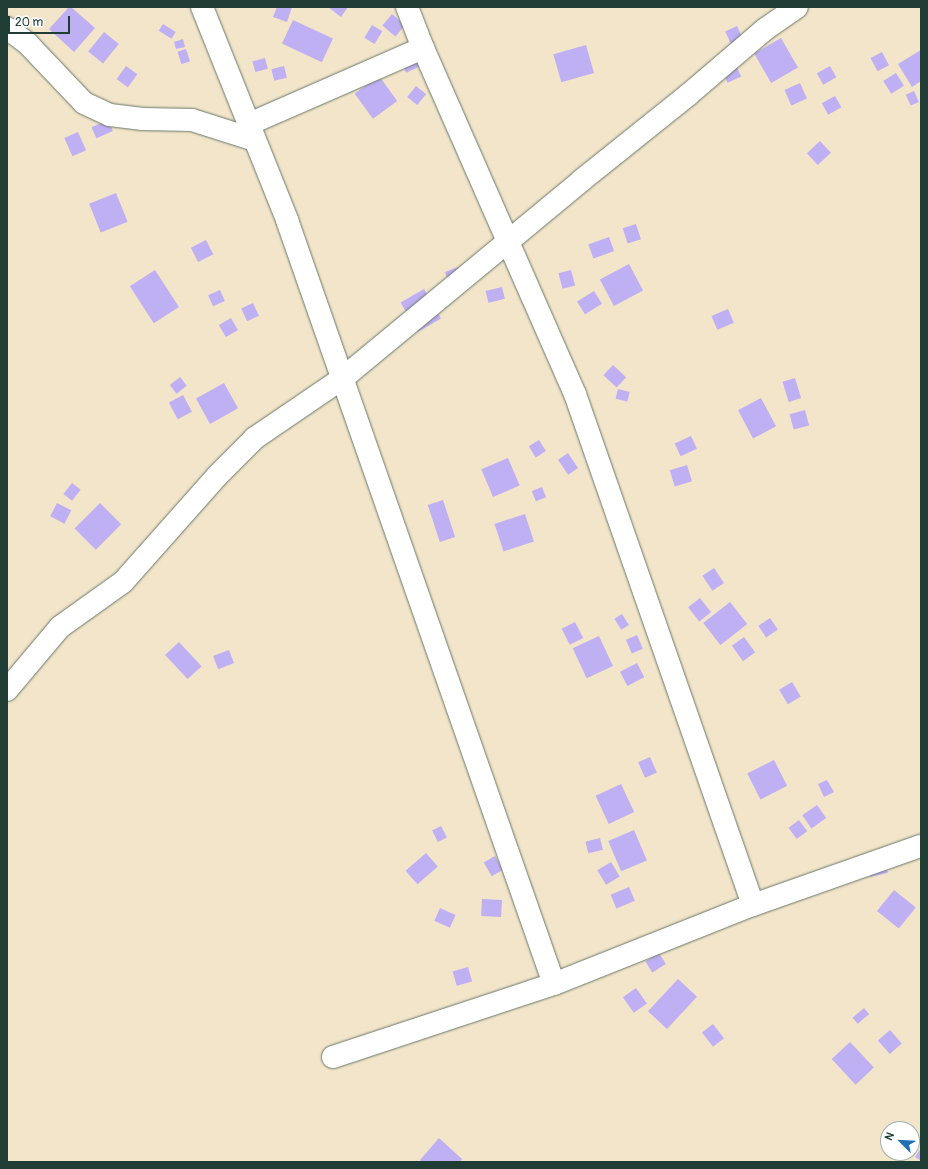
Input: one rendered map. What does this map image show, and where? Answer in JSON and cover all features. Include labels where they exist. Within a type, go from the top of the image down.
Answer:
[{"type":"street","points":[[202,7],[287,220],[554,984]]},
{"type":"street","points":[[407,7],[423,48],[575,394],[753,905]]},
{"type":"street","points":[[7,690],[60,627],[123,582],[217,476],[255,438],[343,378],[688,95],[764,30],[797,7]]},
{"type":"street","points":[[7,28],[28,44],[84,103],[110,115],[143,119],[192,120],[252,132],[423,48]]},
{"type":"street","points":[[333,1057],[554,984],[753,905],[921,846]]},
{"type":"building","points":[[69,7],[71,7],[95,28],[74,52],[49,29]]},
{"type":"building","points":[[277,7],[292,7],[287,22],[273,17]]},
{"type":"building","points":[[328,7],[348,7],[341,17]]},
{"type":"building","points":[[392,14],[405,25],[395,36],[382,25]]},
{"type":"building","points":[[293,20],[333,39],[322,62],[282,44]]},
{"type":"building","points":[[163,24],[176,32],[171,39],[159,31]]},
{"type":"building","points":[[372,25],[382,31],[375,44],[364,38]]},
{"type":"building","points":[[737,26],[743,39],[731,44],[725,31]]},
{"type":"building","points":[[104,32],[119,44],[103,63],[88,51]]},
{"type":"building","points":[[781,38],[798,67],[771,83],[754,54]]},
{"type":"building","points":[[183,39],[185,47],[176,49],[174,42]]},
{"type":"building","points":[[586,45],[594,73],[561,82],[553,54]]},
{"type":"building","points":[[186,49],[190,61],[181,64],[177,52]]},
{"type":"building","points":[[921,50],[921,81],[912,87],[898,64]]},
{"type":"building","points":[[882,52],[889,65],[878,71],[871,58]]},
{"type":"building","points":[[414,56],[419,67],[406,73],[401,62]]},
{"type":"building","points":[[265,58],[268,69],[255,72],[252,61]]},
{"type":"building","points":[[734,61],[741,76],[728,83],[720,67]]},
{"type":"building","points":[[126,66],[137,74],[128,87],[117,79]]},
{"type":"building","points":[[284,66],[287,78],[274,81],[271,69]]},
{"type":"building","points":[[830,66],[836,77],[823,85],[817,73]]},
{"type":"building","points":[[896,73],[904,86],[891,94],[883,81]]},
{"type":"building","points":[[379,76],[397,101],[373,119],[355,94]]},
{"type":"building","points":[[800,83],[807,99],[791,105],[784,90]]},
{"type":"building","points":[[416,86],[426,94],[417,105],[407,97]]},
{"type":"building","points":[[914,91],[919,102],[911,106],[906,95]]},
{"type":"building","points":[[835,96],[841,107],[828,115],[822,103]]},
{"type":"building","points":[[108,120],[113,131],[96,138],[92,127]]},
{"type":"building","points":[[78,132],[86,150],[72,156],[64,138]]},
{"type":"building","points":[[820,141],[831,153],[818,165],[807,153]]},
{"type":"building","points":[[116,193],[128,222],[101,233],[89,204]]},
{"type":"building","points":[[636,224],[641,239],[628,244],[623,228]]},
{"type":"building","points":[[609,237],[614,251],[593,259],[588,245]]},
{"type":"building","points":[[206,240],[213,254],[198,262],[191,248]]},
{"type":"building","points":[[629,264],[643,290],[614,306],[600,279]]},
{"type":"building","points":[[458,267],[462,277],[448,281],[445,272]]},
{"type":"building","points":[[155,270],[179,307],[154,323],[130,286]]},
{"type":"building","points":[[571,270],[575,285],[563,289],[558,273]]},
{"type":"building","points":[[502,287],[505,299],[488,303],[486,291]]},
{"type":"building","points":[[424,289],[441,318],[418,332],[401,302]]},
{"type":"building","points":[[220,290],[225,301],[213,306],[208,295]]},
{"type":"building","points":[[594,291],[602,304],[585,314],[577,302]]},
{"type":"building","points":[[253,303],[259,316],[247,321],[241,308]]},
{"type":"building","points":[[728,309],[734,323],[717,330],[711,316]]},
{"type":"building","points":[[231,318],[238,330],[226,337],[219,325]]},
{"type":"building","points":[[613,365],[626,377],[617,388],[603,375]]},
{"type":"building","points":[[180,377],[187,386],[177,394],[170,385]]},
{"type":"building","points":[[795,378],[801,398],[789,402],[783,382]]},
{"type":"building","points":[[224,383],[238,408],[210,424],[196,399]]},
{"type":"building","points":[[618,389],[630,392],[627,402],[616,399]]},
{"type":"building","points":[[183,395],[192,412],[178,419],[169,403]]},
{"type":"building","points":[[761,398],[776,426],[753,438],[738,410]]},
{"type":"building","points":[[805,410],[809,425],[794,430],[790,414]]},
{"type":"building","points":[[691,436],[697,449],[681,456],[675,444]]},
{"type":"building","points":[[539,440],[546,451],[536,457],[529,446]]},
{"type":"building","points":[[568,453],[578,468],[568,475],[558,460]]},
{"type":"building","points":[[508,458],[520,486],[493,497],[481,469]]},
{"type":"building","points":[[687,465],[692,481],[675,487],[670,470]]},
{"type":"building","points":[[72,483],[81,490],[72,501],[63,494]]},
{"type":"building","points":[[542,487],[546,497],[536,501],[532,491]]},
{"type":"building","points":[[443,500],[455,537],[440,542],[428,505]]},
{"type":"building","points":[[57,503],[71,510],[64,524],[50,516]]},
{"type":"building","points":[[100,503],[121,524],[96,550],[75,528]]},
{"type":"building","points":[[525,514],[534,542],[504,551],[495,524]]},
{"type":"building","points":[[714,568],[724,583],[712,591],[702,576]]},
{"type":"building","points":[[700,598],[711,612],[699,621],[688,607]]},
{"type":"building","points":[[730,602],[747,624],[720,645],[703,623]]},
{"type":"building","points":[[622,614],[629,625],[621,630],[614,619]]},
{"type":"building","points":[[770,618],[778,630],[766,637],[758,626]]},
{"type":"building","points":[[575,622],[583,638],[570,645],[562,629]]},
{"type":"building","points":[[637,635],[643,649],[632,653],[626,640]]},
{"type":"building","points":[[599,636],[613,666],[587,678],[573,648]]},
{"type":"building","points":[[744,637],[755,652],[743,661],[732,646]]},
{"type":"building","points":[[179,642],[202,666],[188,679],[165,655]]},
{"type":"building","points":[[229,650],[234,663],[218,669],[213,656]]},
{"type":"building","points":[[637,663],[644,677],[627,686],[620,672]]},
{"type":"building","points":[[792,682],[801,697],[788,704],[779,690]]},
{"type":"building","points":[[650,757],[657,773],[645,778],[638,762]]},
{"type":"building","points":[[774,760],[787,786],[760,799],[747,774]]},
{"type":"building","points":[[827,780],[834,792],[824,797],[818,784]]},
{"type":"building","points":[[621,784],[634,812],[609,824],[596,796]]},
{"type":"building","points":[[817,805],[826,818],[811,828],[802,815]]},
{"type":"building","points":[[799,820],[807,831],[797,839],[788,828]]},
{"type":"building","points":[[441,826],[447,838],[438,842],[432,831]]},
{"type":"building","points":[[634,830],[647,860],[621,871],[608,841]]},
{"type":"building","points":[[600,838],[603,850],[588,853],[585,842]]},
{"type":"building","points":[[426,853],[438,867],[417,884],[406,871]]},
{"type":"building","points":[[495,856],[503,870],[492,876],[484,862]]},
{"type":"building","points":[[885,861],[888,873],[869,877],[867,866]]},
{"type":"building","points":[[611,862],[620,877],[606,885],[597,870]]},
{"type":"building","points":[[629,887],[635,901],[616,909],[611,895]]},
{"type":"building","points":[[894,890],[916,908],[899,929],[877,911]]},
{"type":"building","points":[[482,899],[502,900],[501,917],[481,916]]},
{"type":"building","points":[[440,908],[456,915],[450,928],[434,921]]},
{"type":"building","points":[[659,953],[666,964],[652,973],[645,961]]},
{"type":"building","points":[[468,967],[472,981],[457,986],[453,971]]},
{"type":"building","points":[[678,979],[697,997],[667,1029],[648,1011]]},
{"type":"building","points":[[636,988],[647,1004],[634,1013],[623,997]]},
{"type":"building","points":[[864,1008],[869,1014],[858,1024],[853,1018]]},
{"type":"building","points":[[713,1024],[724,1038],[713,1047],[702,1033]]},
{"type":"building","points":[[890,1030],[902,1044],[890,1054],[878,1040]]},
{"type":"building","points":[[850,1042],[874,1068],[856,1085],[832,1059]]},
{"type":"building","points":[[439,1138],[462,1159],[460,1162],[422,1162],[420,1160]]},
{"type":"building","points":[[921,1148],[921,1161],[920,1160]]}]
